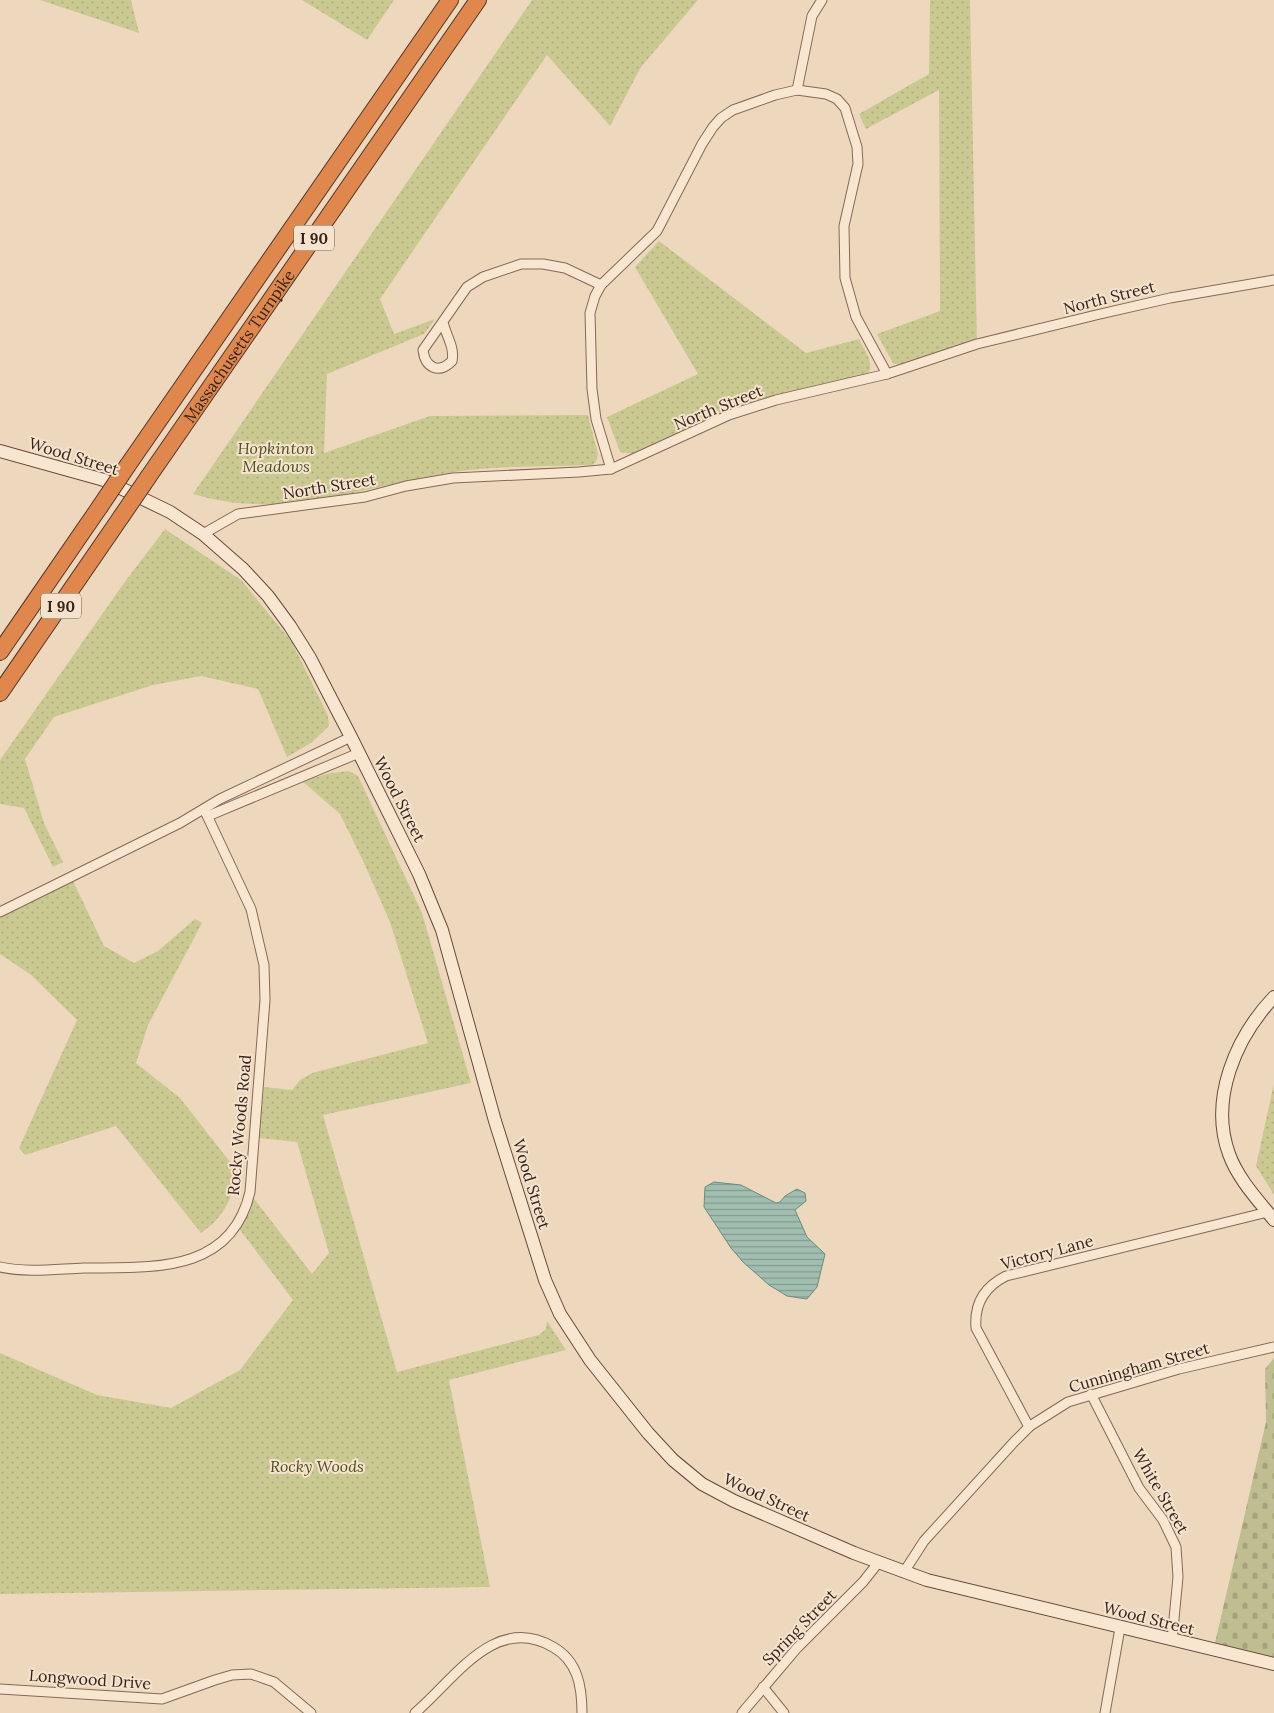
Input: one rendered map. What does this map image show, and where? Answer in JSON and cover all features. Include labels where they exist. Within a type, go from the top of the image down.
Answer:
[{"type":"highway","name":"Massachusetts Turnpike","points":[[0,652],[450,0]]},
{"type":"highway","name":"Massachusetts Turnpike","points":[[0,693],[478,0]]},
{"type":"main road","name":"Wood Street","points":[[0,451],[104,480],[170,512],[203,534],[243,569],[280,611],[310,658],[351,738],[419,874],[442,930],[495,1121],[552,1297],[569,1330],[648,1433],[673,1460],[702,1484],[734,1502],[878,1563],[904,1572],[959,1589],[1274,1664]]},
{"type":"main road","points":[[1271,1216],[1236,1170],[1229,1155],[1223,1113],[1226,1084],[1235,1055],[1251,1026],[1274,997]]},
{"type":"street","points":[[797,90],[812,16],[822,0]]},
{"type":"street","points":[[611,468],[596,419],[592,380],[590,313],[595,296],[601,285],[657,231],[712,127],[733,110],[775,95],[797,90],[826,94],[837,99],[845,108],[857,147],[858,164],[844,226],[844,278],[856,317],[888,374]]},
{"type":"street","points":[[443,322],[447,339],[452,346],[452,361],[440,368],[431,366],[424,361],[423,350],[467,287],[483,277],[521,264],[543,264],[565,268],[601,285]]},
{"type":"street","name":"North Street","points":[[203,534],[238,514],[365,497],[406,486],[453,478],[579,472],[611,468],[729,416],[776,400],[888,374],[976,344],[1096,315],[1170,298],[1274,280]]},
{"type":"street","points":[[206,812],[220,799],[351,738]]},
{"type":"street","points":[[0,912],[180,823],[358,754]]},
{"type":"street","name":"Rocky Woods Road","points":[[0,1267],[28,1271],[154,1267],[182,1263],[200,1256],[225,1238],[237,1226],[246,1211],[250,1192],[265,1000],[264,965],[251,909],[206,812]]},
{"type":"street","name":"Victory Lane","points":[[1029,1427],[976,1328],[975,1319],[981,1296],[987,1288],[1006,1276],[1271,1216]]},
{"type":"street","name":"Cunningham Street","points":[[904,1572],[924,1541],[1029,1427],[1058,1407],[1091,1394],[1179,1369],[1274,1347]]},
{"type":"street","name":"White Street","points":[[1091,1394],[1139,1488],[1163,1520],[1176,1547],[1178,1577],[1172,1640]]},
{"type":"street","name":"Spring Street","points":[[742,1713],[763,1687],[823,1621],[863,1582],[878,1563]]},
{"type":"street","points":[[1105,1713],[1120,1628]]},
{"type":"street","points":[[416,1713],[479,1654],[499,1640],[517,1636],[547,1643],[566,1658],[579,1679],[582,1713]]},
{"type":"street","name":"Longwood Drive","points":[[0,1689],[162,1699],[224,1677],[251,1674],[274,1682],[311,1713]]},
{"type":"street","points":[[763,1687],[784,1713]]},
{"type":"green space","points":[[40,0],[131,0],[139,33]]},
{"type":"green space","points":[[302,0],[394,0],[367,40]]},
{"type":"green space","name":"Hopkinton Meadows","points":[[532,0],[698,0],[641,67],[610,126],[547,55],[380,299],[394,334],[435,319],[424,334],[327,374],[324,453],[430,416],[588,415],[598,454],[596,462],[592,465],[506,467],[455,472],[293,503],[227,502],[193,494]]},
{"type":"green space","points":[[930,0],[970,0],[977,344],[900,365],[893,363],[877,334],[940,311],[939,90],[866,129],[859,114],[929,74]]},
{"type":"green space","points":[[659,241],[806,353],[859,339],[870,362],[867,375],[743,406],[706,420],[633,454],[620,452],[607,417],[698,374],[635,267]]},
{"type":"green space","points":[[165,529],[241,580],[292,642],[328,716],[329,726],[311,743],[287,757],[258,689],[201,676],[153,685],[54,717],[25,759],[44,823],[63,862],[53,867],[24,808],[0,804],[0,760],[124,583]]},
{"type":"green space","name":"Rocky Woods","points":[[349,771],[358,776],[422,913],[471,1083],[323,1115],[397,1372],[539,1335],[546,1329],[547,1321],[566,1350],[449,1380],[490,1587],[0,1594],[0,1353],[97,1395],[171,1408],[240,1370],[293,1300],[237,1226],[252,1196],[312,1274],[329,1253],[297,1142],[259,1138],[264,1087],[292,1090],[300,1080],[312,1073],[428,1043],[390,922],[364,863],[340,814],[302,781],[331,773]]},
{"type":"green space","points":[[72,879],[104,946],[134,963],[158,951],[195,919],[202,923],[148,1025],[136,1063],[180,1098],[237,1171],[233,1190],[226,1206],[215,1221],[201,1233],[116,1126],[25,1155],[19,1148],[77,1020],[31,975],[0,954],[0,912]]},
{"type":"green space","points":[[1274,1083],[1274,1195],[1256,1166]]},
{"type":"green space","points":[[1274,1358],[1274,1657],[1215,1643],[1266,1422],[1265,1369]]},
{"type":"shaded area","points":[[714,1182],[741,1185],[776,1203],[797,1189],[805,1193],[806,1201],[795,1210],[807,1237],[825,1254],[817,1287],[807,1299],[787,1296],[769,1285],[743,1262],[731,1248],[704,1207],[705,1187]]}]
